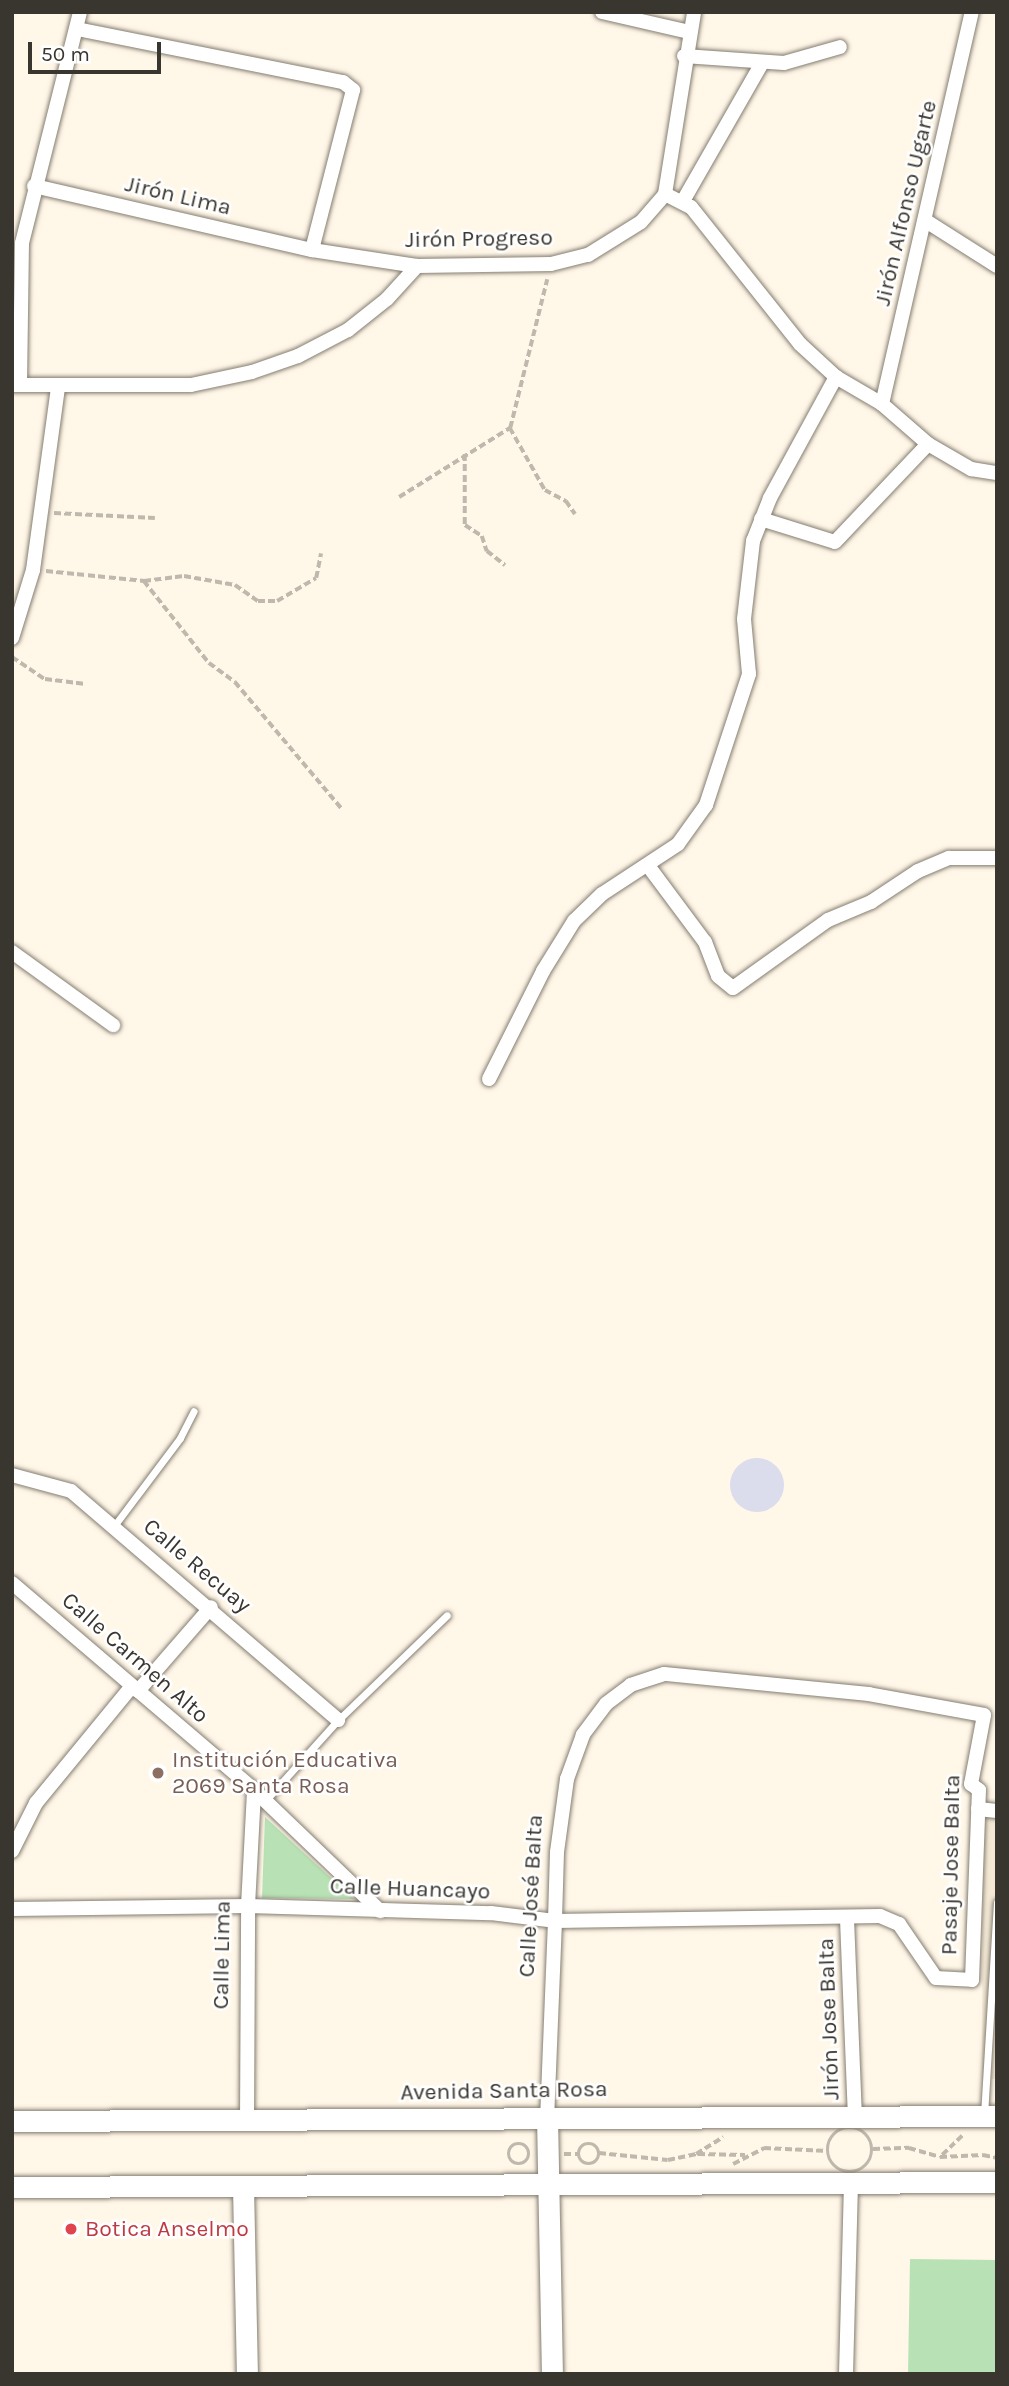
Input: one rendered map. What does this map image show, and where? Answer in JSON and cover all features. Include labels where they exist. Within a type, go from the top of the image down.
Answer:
[{"type":"street","points":[[80,12],[34,186],[22,243],[16,385],[191,385],[252,372],[298,356],[348,330],[387,299],[417,266]]},
{"type":"street","points":[[602,12],[689,32]]},
{"type":"street","points":[[694,12],[684,56],[665,194],[683,201],[800,344],[836,377],[882,404],[928,444],[971,469],[997,473]]},
{"type":"street","name":"Jirón Alfonso Ugarte","points":[[882,404],[972,12]]},
{"type":"street","points":[[77,29],[343,82],[353,90],[313,250]]},
{"type":"street","points":[[684,56],[784,63],[840,47]]},
{"type":"street","points":[[683,201],[762,63]]},
{"type":"street","name":"Jirón Lima","points":[[34,186],[313,250]]},
{"type":"street","name":"Jirón Progreso","points":[[313,250],[417,266],[551,264],[613,244],[641,222],[665,194]]},
{"type":"street","points":[[926,221],[997,266]]},
{"type":"street","points":[[489,1079],[543,971],[574,921],[602,894],[649,867],[678,844],[706,805],[741,708],[749,674],[744,619],[748,564],[761,519],[836,377]]},
{"type":"street","points":[[12,638],[33,570],[58,387]]},
{"type":"street","points":[[761,519],[835,542],[928,444]]},
{"type":"street","points":[[649,867],[705,942],[718,976],[733,988],[828,920],[871,902],[918,871],[949,858],[997,858]]},
{"type":"street","points":[[12,952],[113,1024]]},
{"type":"street","name":"Calle Recuay","points":[[12,1475],[71,1490],[211,1607],[338,1720]]},
{"type":"street","name":"Calle Carmen Alto","points":[[12,1583],[259,1795],[380,1911]]},
{"type":"street","points":[[12,1852],[36,1803],[135,1688],[211,1607]]},
{"type":"street","name":"Calle José Balta","points":[[552,2374],[547,2116],[555,1921],[567,1779],[583,1735],[606,1704],[631,1685],[675,1674],[869,1694]]},
{"type":"street","name":"Pasaje Jose Balta","points":[[847,1919],[891,1918],[936,1978],[972,1980],[979,1790],[971,1784],[984,1715],[869,1694]]},
{"type":"street","name":"Calle Lima","points":[[247,2121],[248,1906],[259,1795]]},
{"type":"street","points":[[978,1809],[997,1811]]},
{"type":"street","name":"Calle Huancayo","points":[[12,1909],[248,1906],[491,1913],[555,1921],[836,1914],[847,1919]]},
{"type":"street","name":"Jirón Jose Balta","points":[[847,1919],[855,2118]]},
{"type":"street","name":"Avenida Santa Rosa","points":[[12,2121],[247,2121],[547,2116],[855,2118],[982,2115]]},
{"type":"street","points":[[12,2188],[548,2182],[997,2182]]},
{"type":"street","points":[[846,2374],[852,2183]]},
{"type":"street","points":[[243,2186],[247,2374]]},
{"type":"lane","points":[[114,1526],[180,1438],[194,1411]]},
{"type":"lane","points":[[259,1795],[447,1615]]},
{"type":"lane","points":[[982,2115],[997,1902]]},
{"type":"path","points":[[551,264],[510,428],[545,490],[566,501],[575,514]]},
{"type":"path","points":[[399,497],[510,428]]},
{"type":"path","points":[[465,454],[465,525],[482,536],[487,551],[505,565]]},
{"type":"path","points":[[42,512],[155,518]]},
{"type":"path","points":[[33,570],[144,581],[184,576],[235,585],[258,601],[277,601],[316,578],[321,553]]},
{"type":"path","points":[[144,581],[209,663],[235,682],[342,809]]},
{"type":"path","points":[[12,657],[45,679],[86,684]]},
{"type":"path","points":[[940,2157],[982,2115]]},
{"type":"path","points":[[696,2154],[745,2117]]},
{"type":"path","points":[[845,2128],[864,2132],[873,2149],[871,2159],[856,2171],[837,2167],[828,2151],[830,2141],[845,2128]]},
{"type":"path","points":[[586,2144],[595,2146],[599,2153],[595,2161],[587,2163],[579,2154],[586,2144]]},
{"type":"path","points":[[517,2145],[528,2150],[528,2158],[522,2164],[509,2155],[517,2145]]},
{"type":"path","points":[[709,2183],[745,2155],[764,2148],[828,2151]]},
{"type":"path","points":[[873,2149],[909,2148],[940,2157],[997,2158]]},
{"type":"path","points":[[599,2153],[618,2152],[648,2160],[696,2154],[745,2155]]},
{"type":"shaded area","points":[[983,1814],[997,1814],[997,2079],[982,2079]]},
{"type":"green space","points":[[265,1817],[354,1899],[262,1898]]},
{"type":"green space","points":[[910,2259],[997,2260],[997,2374],[908,2374]]},
{"type":"building","points":[[757,1458],[776,1466],[784,1485],[776,1504],[757,1512],[738,1504],[730,1485],[738,1466]]},
{"type":"place","name":"Institución Educativa 2069 Santa Rosa","points":[[158,1773]]},
{"type":"place","name":"Botica Anselmo","points":[[71,2229]]}]
